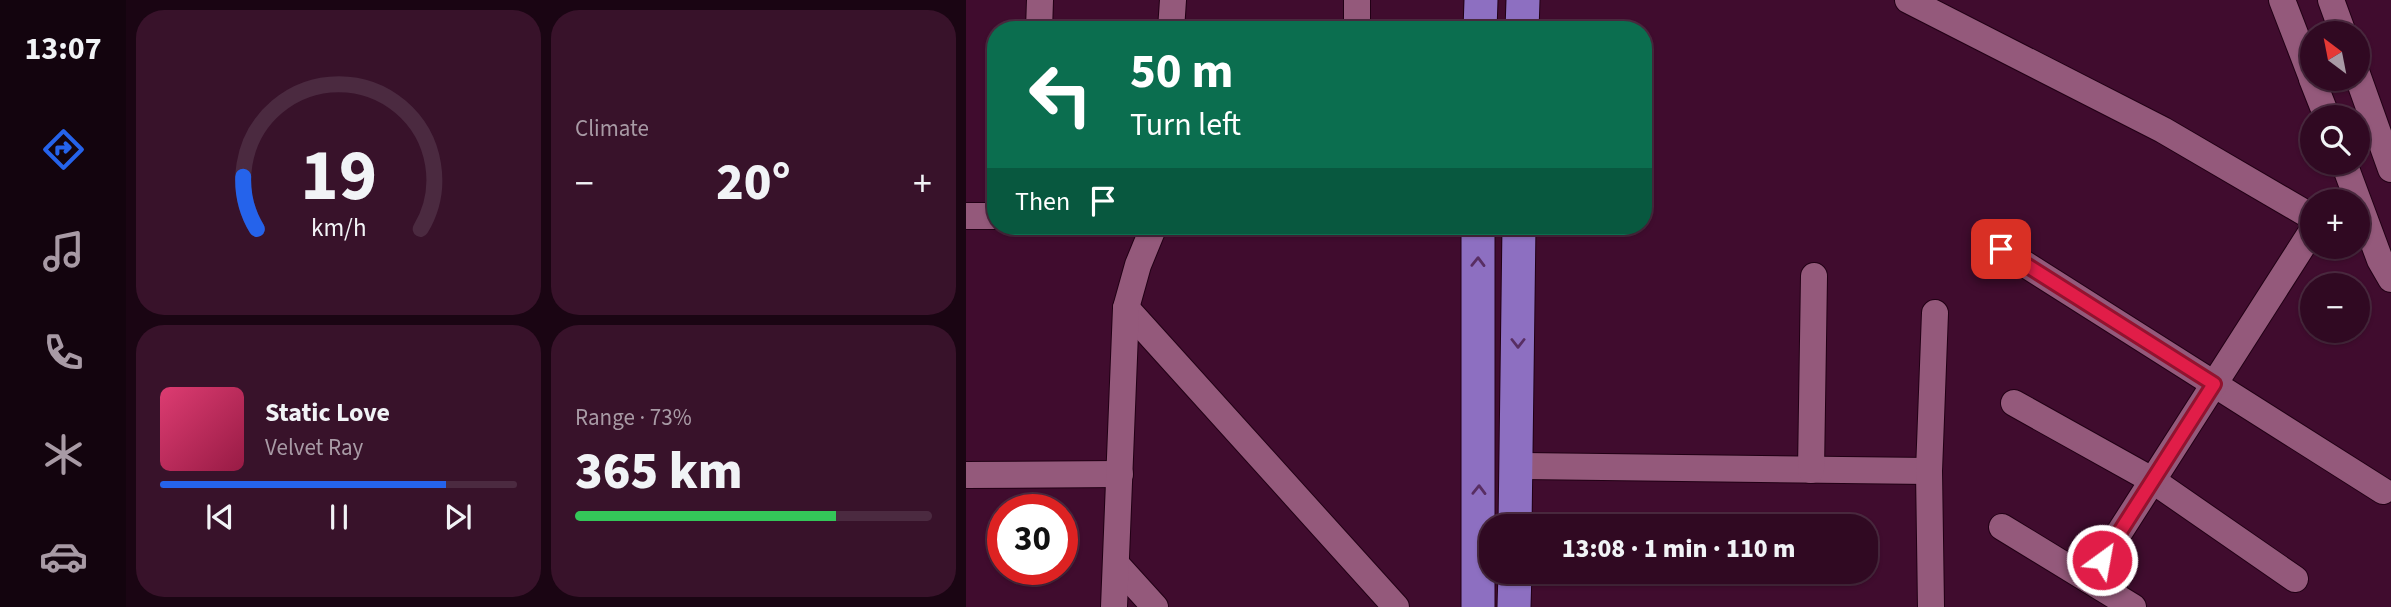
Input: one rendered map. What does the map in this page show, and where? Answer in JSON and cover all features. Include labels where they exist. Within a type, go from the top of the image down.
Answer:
[{"type":"main road","points":[[1480,21],[1481,0]]},
{"type":"main road","points":[[1522,21],[1523,0]]},
{"type":"main road","points":[[1478,235],[1478,607]]},
{"type":"main road","points":[[1515,514],[1518,235]]},
{"type":"main road","points":[[1514,607],[1515,584]]},
{"type":"street","points":[[1039,21],[1040,0]]},
{"type":"street","points":[[1172,21],[1173,0]]},
{"type":"street","points":[[1357,0],[1357,21]]},
{"type":"street","points":[[1908,0],[2164,131],[2300,210]]},
{"type":"street","points":[[2282,0],[2300,47]]},
{"type":"street","points":[[2331,0],[2339,21]]},
{"type":"street","points":[[2363,91],[2391,169]]},
{"type":"street","points":[[2349,175],[2387,266]]},
{"type":"street","points":[[966,216],[987,216]]},
{"type":"street","points":[[1114,607],[1126,308],[1138,265],[1150,235]]},
{"type":"street","points":[[2001,249],[2383,491]]},
{"type":"street","points":[[2089,580],[2300,250]]},
{"type":"street","points":[[2370,255],[2387,266]]},
{"type":"street","points":[[1811,470],[1814,276]]},
{"type":"street","points":[[1126,308],[1396,607]]},
{"type":"street","points":[[1931,607],[1929,471],[1935,313]]},
{"type":"street","points":[[2014,403],[2152,480],[2295,579]]},
{"type":"street","points":[[1516,466],[1929,471]]},
{"type":"street","points":[[966,475],[1120,474]]},
{"type":"street","points":[[2002,527],[2133,607]]},
{"type":"street","points":[[1116,564],[1155,607]]},
{"type":"route","points":[[2001,249],[2214,384],[2102,560]]}]
